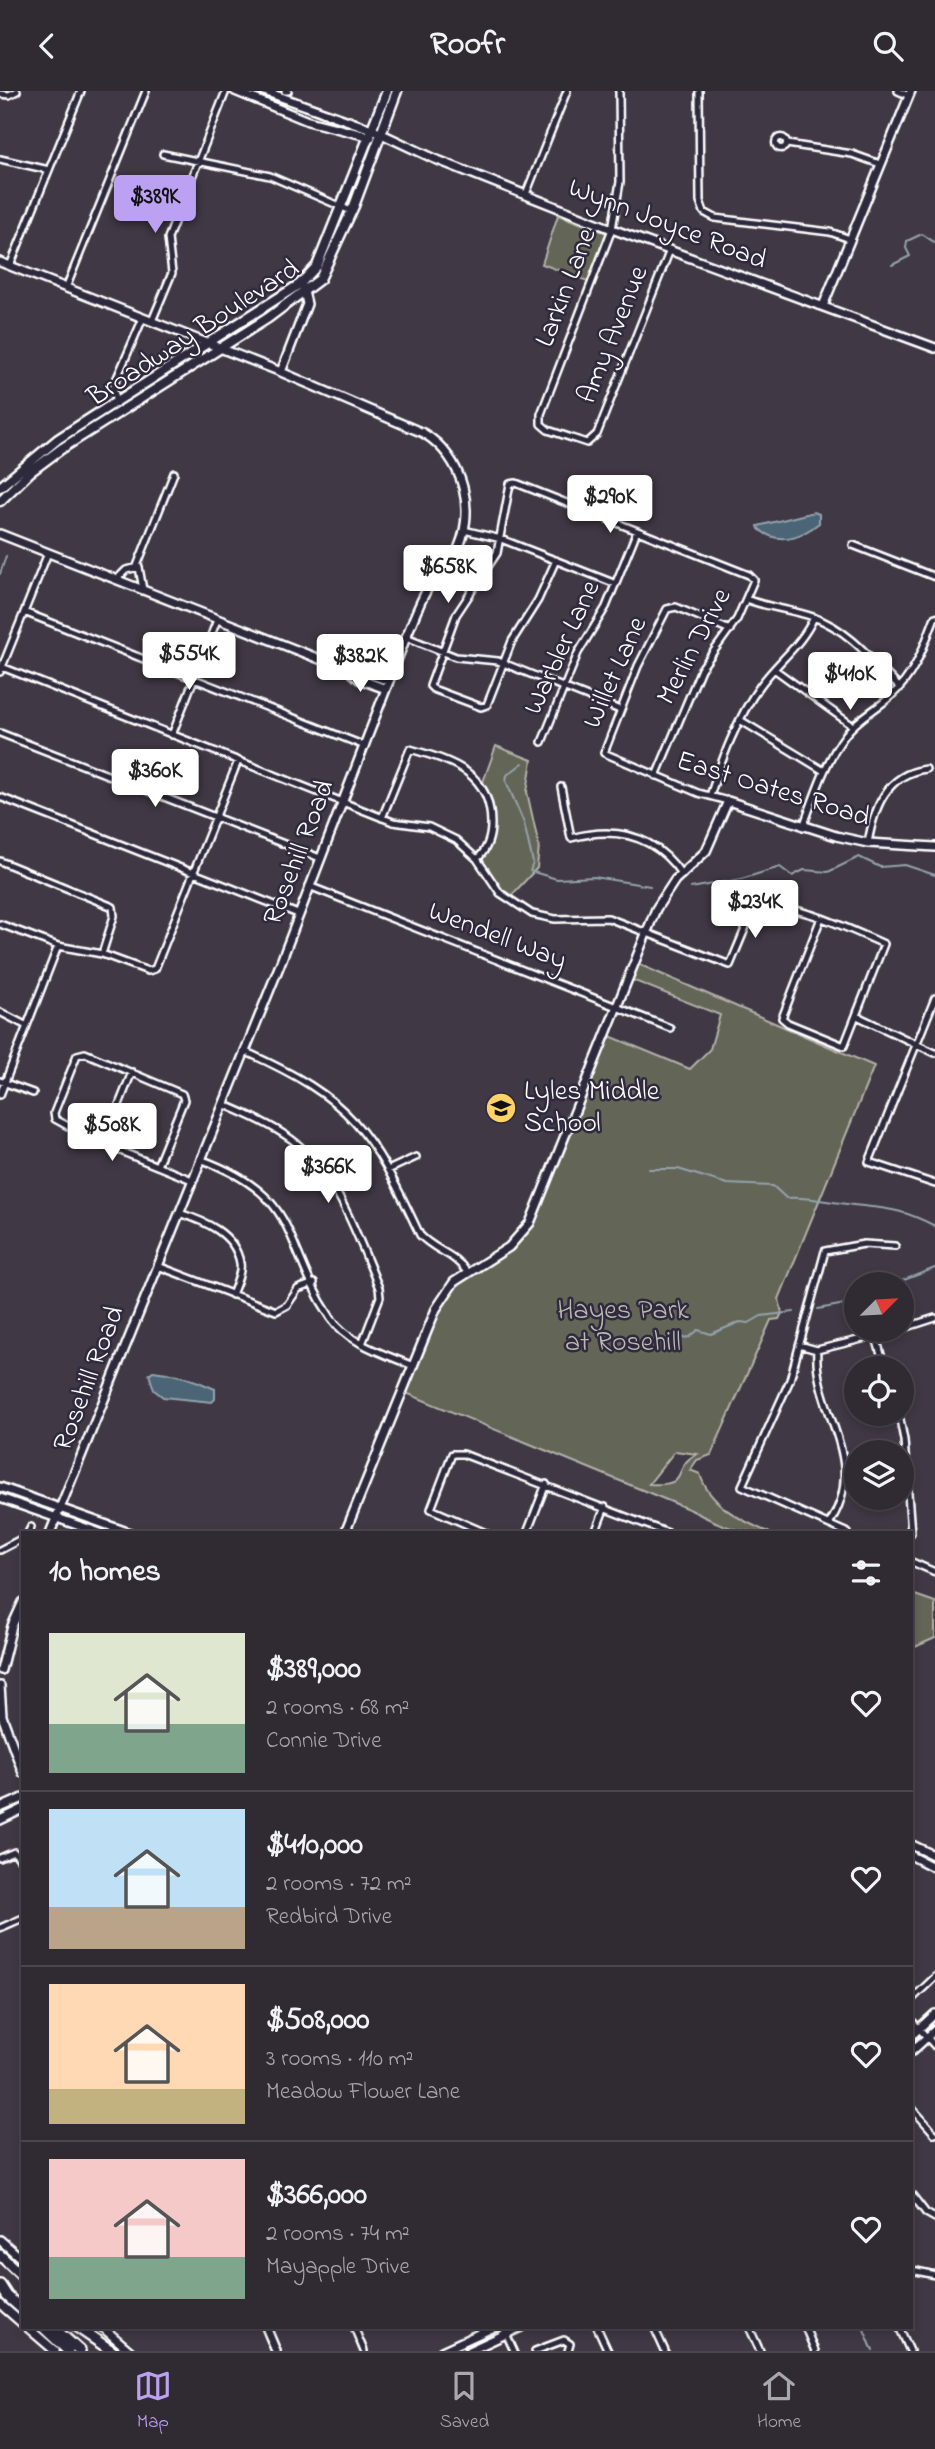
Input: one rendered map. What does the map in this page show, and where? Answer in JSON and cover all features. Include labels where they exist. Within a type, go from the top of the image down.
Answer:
[{"type":"highway","points":[[0,2255],[21,2278]]},
{"type":"highway","points":[[0,2263],[21,2279]]},
{"type":"highway","points":[[0,2283],[21,2300]]},
{"type":"highway","points":[[0,2283],[21,2308]]},
{"type":"highway","points":[[45,2329],[68,2351]]},
{"type":"highway","points":[[55,2329],[80,2351]]},
{"type":"highway","points":[[78,2329],[104,2351]]},
{"type":"highway","points":[[79,2329],[112,2351]]},
{"type":"main road","name":"Broadway Boulevard","points":[[0,501],[30,472],[120,405],[300,284],[317,266],[387,91]]},
{"type":"main road","name":"Broadway Boulevard","points":[[0,488],[58,439],[221,347],[306,292],[322,277],[381,137],[397,91]]},
{"type":"street","points":[[0,94],[9,95],[17,91]]},
{"type":"street","points":[[10,266],[81,91]]},
{"type":"street","points":[[66,288],[145,93],[135,91]]},
{"type":"street","points":[[152,321],[172,273],[168,238],[226,91]]},
{"type":"street","name":"Wynn Joyce Road","points":[[235,91],[292,114],[370,132]]},
{"type":"street","name":"Wynn Joyce Road","points":[[264,91],[612,229],[935,348]]},
{"type":"street","points":[[526,194],[567,91]]},
{"type":"street","name":"Larkin Lane","points":[[597,435],[587,443],[548,429],[541,424],[541,414],[612,229],[620,181],[619,91]]},
{"type":"street","points":[[699,91],[700,201],[704,212],[715,218],[830,232],[850,239]]},
{"type":"street","points":[[823,306],[910,93],[898,91]]},
{"type":"street","points":[[292,114],[297,104]]},
{"type":"street","points":[[787,144],[852,153],[880,164]]},
{"type":"street","points":[[163,154],[270,176],[351,211]]},
{"type":"street","points":[[0,159],[49,170]]},
{"type":"street","name":"Amy Avenue","points":[[597,435],[670,250]]},
{"type":"street","name":"Rosehill Road","points":[[0,262],[221,347],[423,433],[438,443],[451,459],[461,478],[466,509],[464,530],[455,554],[427,590],[406,638],[52,1531]]},
{"type":"street","points":[[281,372],[307,304],[306,292],[300,284]]},
{"type":"street","points":[[120,405],[113,387],[143,318]]},
{"type":"street","points":[[117,580],[126,570],[137,566],[174,473]]},
{"type":"street","points":[[556,560],[538,600],[515,635],[486,705],[470,703],[430,686],[457,615],[491,565],[501,539],[510,484],[516,483],[637,531]]},
{"type":"street","points":[[464,530],[501,539],[616,584]]},
{"type":"street","name":"Merlin Drive","points":[[637,531],[754,580],[730,630],[701,669],[656,776]]},
{"type":"street","name":"Warbler Lane","points":[[542,743],[582,644],[602,615],[637,531]]},
{"type":"street","points":[[0,534],[350,671],[360,671],[388,685]]},
{"type":"street","points":[[853,545],[935,577]]},
{"type":"street","points":[[48,553],[1,670],[382,818],[442,832],[462,844],[477,859],[500,893],[532,914],[555,919],[608,918],[730,965],[755,905],[791,908],[821,918],[884,944],[844,1046],[796,1027],[782,1018],[821,918]]},
{"type":"street","points":[[137,566],[142,575],[143,590]]},
{"type":"street","points":[[746,599],[814,617],[849,636],[900,688]]},
{"type":"street","name":"Willet Lane","points":[[604,753],[620,710],[667,609],[676,607],[730,630]]},
{"type":"street","points":[[24,612],[365,746]]},
{"type":"street","points":[[710,796],[740,720],[774,669],[802,641],[814,617]]},
{"type":"street","points":[[803,827],[824,771],[839,743],[853,726],[900,688],[913,670],[935,617]]},
{"type":"street","points":[[172,735],[217,619]]},
{"type":"street","points":[[406,638],[443,652],[503,664],[620,710]]},
{"type":"street","points":[[927,638],[935,642]]},
{"type":"street","points":[[774,669],[853,726]]},
{"type":"street","points":[[740,720],[824,771]]},
{"type":"street","points":[[0,733],[320,858]]},
{"type":"street","points":[[382,818],[410,749],[464,769],[482,786],[489,801],[491,832],[486,848],[477,859]]},
{"type":"street","name":"East Oates Road","points":[[604,753],[656,776],[803,827],[868,843],[935,847]]},
{"type":"street","points":[[0,924],[58,946],[102,954],[148,971],[155,969],[238,761]]},
{"type":"street","points":[[868,843],[875,811],[885,791],[909,772],[926,769]]},
{"type":"street","points":[[561,787],[571,838],[601,832],[637,836],[665,853],[682,874]]},
{"type":"street","points":[[0,797],[298,914]]},
{"type":"street","points":[[346,1531],[436,1309],[454,1282],[509,1247],[530,1223],[659,902],[706,851],[728,801]]},
{"type":"street","points":[[0,861],[113,907],[114,916],[102,954]]},
{"type":"street","name":"Wendell Way","points":[[309,886],[670,1028]]},
{"type":"street","points":[[0,1095],[2,1081],[58,946]]},
{"type":"street","points":[[935,998],[869,1162],[935,1184]]},
{"type":"street","points":[[0,1012],[26,1025]]},
{"type":"street","points":[[857,1017],[935,1053]]},
{"type":"street","points":[[244,1051],[297,1075],[326,1094],[363,1130],[388,1170],[420,1235],[428,1244],[452,1255],[467,1272]]},
{"type":"street","points":[[157,1166],[183,1095],[85,1053],[79,1054],[54,1117],[103,1145],[157,1166],[192,1179]]},
{"type":"street","points":[[103,1145],[132,1072]]},
{"type":"street","points":[[2,1081],[33,1093]]},
{"type":"street","points":[[223,1104],[292,1140],[318,1165],[337,1194],[379,1288],[380,1297],[362,1344]]},
{"type":"street","points":[[388,1170],[416,1157]]},
{"type":"street","points":[[201,1159],[231,1170],[260,1189],[275,1205],[332,1319],[362,1344],[413,1366]]},
{"type":"street","points":[[179,1213],[217,1228],[235,1251],[240,1263],[232,1295]]},
{"type":"street","points":[[844,1531],[742,1486],[790,1380],[825,1251],[864,1244],[895,1246]]},
{"type":"street","points":[[158,1266],[263,1308],[281,1311],[298,1289],[314,1283]]},
{"type":"street","points":[[914,1325],[935,1318]]},
{"type":"street","points":[[799,1345],[817,1350],[853,1342]]},
{"type":"street","points":[[817,1350],[818,1379],[838,1433],[844,1484],[842,1503],[829,1524]]},
{"type":"street","points":[[901,1426],[911,1531]]},
{"type":"street","points":[[481,1531],[431,1509],[452,1454],[546,1484],[663,1531]]},
{"type":"street","points":[[528,1531],[546,1484]]},
{"type":"street","points":[[0,1487],[124,1531]]},
{"type":"street","points":[[0,1498],[94,1531]]},
{"type":"street","points":[[596,1531],[605,1507]]},
{"type":"street","points":[[0,1550],[21,1539]]},
{"type":"street","points":[[913,1562],[935,1572]]},
{"type":"street","points":[[21,1606],[12,1626],[0,1684],[2,1716],[21,1768]]},
{"type":"street","points":[[0,1808],[21,1799]]},
{"type":"street","points":[[0,1820],[21,1810]]},
{"type":"street","points":[[913,1845],[935,1856]]},
{"type":"street","points":[[0,1858],[14,1852],[21,1861]]},
{"type":"street","points":[[913,1857],[935,1868]]},
{"type":"street","points":[[0,1927],[21,1919]]},
{"type":"street","points":[[913,1998],[935,1977]]},
{"type":"street","points":[[913,2034],[935,2014]]},
{"type":"street","points":[[913,2022],[935,2046]]},
{"type":"street","points":[[913,2050],[935,2030]]},
{"type":"street","points":[[913,2109],[935,2134]]},
{"type":"street","points":[[913,2197],[926,2213],[935,2218]]},
{"type":"street","points":[[0,2240],[21,2258]]},
{"type":"street","points":[[913,2270],[935,2275]]},
{"type":"street","points":[[0,2304],[21,2321]]},
{"type":"street","points":[[29,2329],[55,2351]]},
{"type":"street","points":[[104,2329],[130,2351]]},
{"type":"street","points":[[267,2329],[276,2351]]},
{"type":"street","points":[[355,2329],[364,2351]]},
{"type":"street","points":[[442,2351],[490,2329]]},
{"type":"street","points":[[598,2329],[608,2351]]},
{"type":"street","points":[[655,2329],[665,2351]]},
{"type":"street","points":[[750,2329],[760,2351]]},
{"type":"street","points":[[806,2329],[815,2351]]},
{"type":"street","points":[[901,2329],[910,2351]]},
{"type":"street","points":[[469,2351],[505,2331],[514,2351]]},
{"type":"street","points":[[535,2351],[564,2340],[570,2344],[568,2351]]},
{"type":"green space","points":[[558,215],[607,233],[590,282],[542,264]]},
{"type":"green space","points":[[496,746],[532,760],[527,792],[539,846],[537,868],[510,897],[495,882],[482,862],[493,822],[492,801],[483,782]]},
{"type":"green space","name":"Hayes Park at Rosehill","points":[[638,964],[874,1066],[779,1299],[782,1313],[779,1319],[771,1320],[711,1455],[697,1460],[690,1470],[700,1474],[711,1495],[728,1511],[766,1531],[743,1531],[720,1524],[406,1393],[426,1337],[446,1297],[464,1277],[516,1243],[535,1223],[610,1036],[690,1069],[710,1049],[720,1015],[632,980]],"holes":[[[675,1451],[697,1454],[689,1459],[676,1480],[671,1483],[649,1484]]]},
{"type":"green space","points":[[913,1594],[935,1602],[935,1638],[915,1647]]},
{"type":"water","points":[[814,512],[819,514],[819,523],[790,538],[766,534],[758,526]]},
{"type":"water","points":[[153,1371],[177,1375],[207,1385],[215,1389],[215,1399],[212,1402],[163,1397],[154,1390],[149,1374]]},
{"type":"waterway","points":[[892,265],[910,256],[906,248],[907,241],[922,234],[935,243]]},
{"type":"waterway","points":[[0,574],[6,556]]},
{"type":"waterway","points":[[523,763],[507,775],[506,781],[524,823],[533,863],[530,871],[557,879],[594,877],[650,886]]},
{"type":"waterway","points":[[691,888],[741,879],[780,867],[792,876],[804,870],[828,872],[859,857],[880,867],[905,865],[935,875]]},
{"type":"waterway","points":[[649,1169],[678,1169],[727,1184],[773,1186],[786,1198],[807,1198],[888,1209],[935,1226]]},
{"type":"waterway","points":[[914,1276],[935,1268]]},
{"type":"waterway","points":[[818,1309],[844,1304]]},
{"type":"waterway","points":[[675,1339],[690,1337],[698,1330],[711,1334],[740,1322],[749,1323],[761,1316],[794,1312]]},
{"type":"waterway","points":[[864,2329],[873,2351]]},
{"type":"place","name":"Lyles Middle School","points":[[501,1108]]}]
